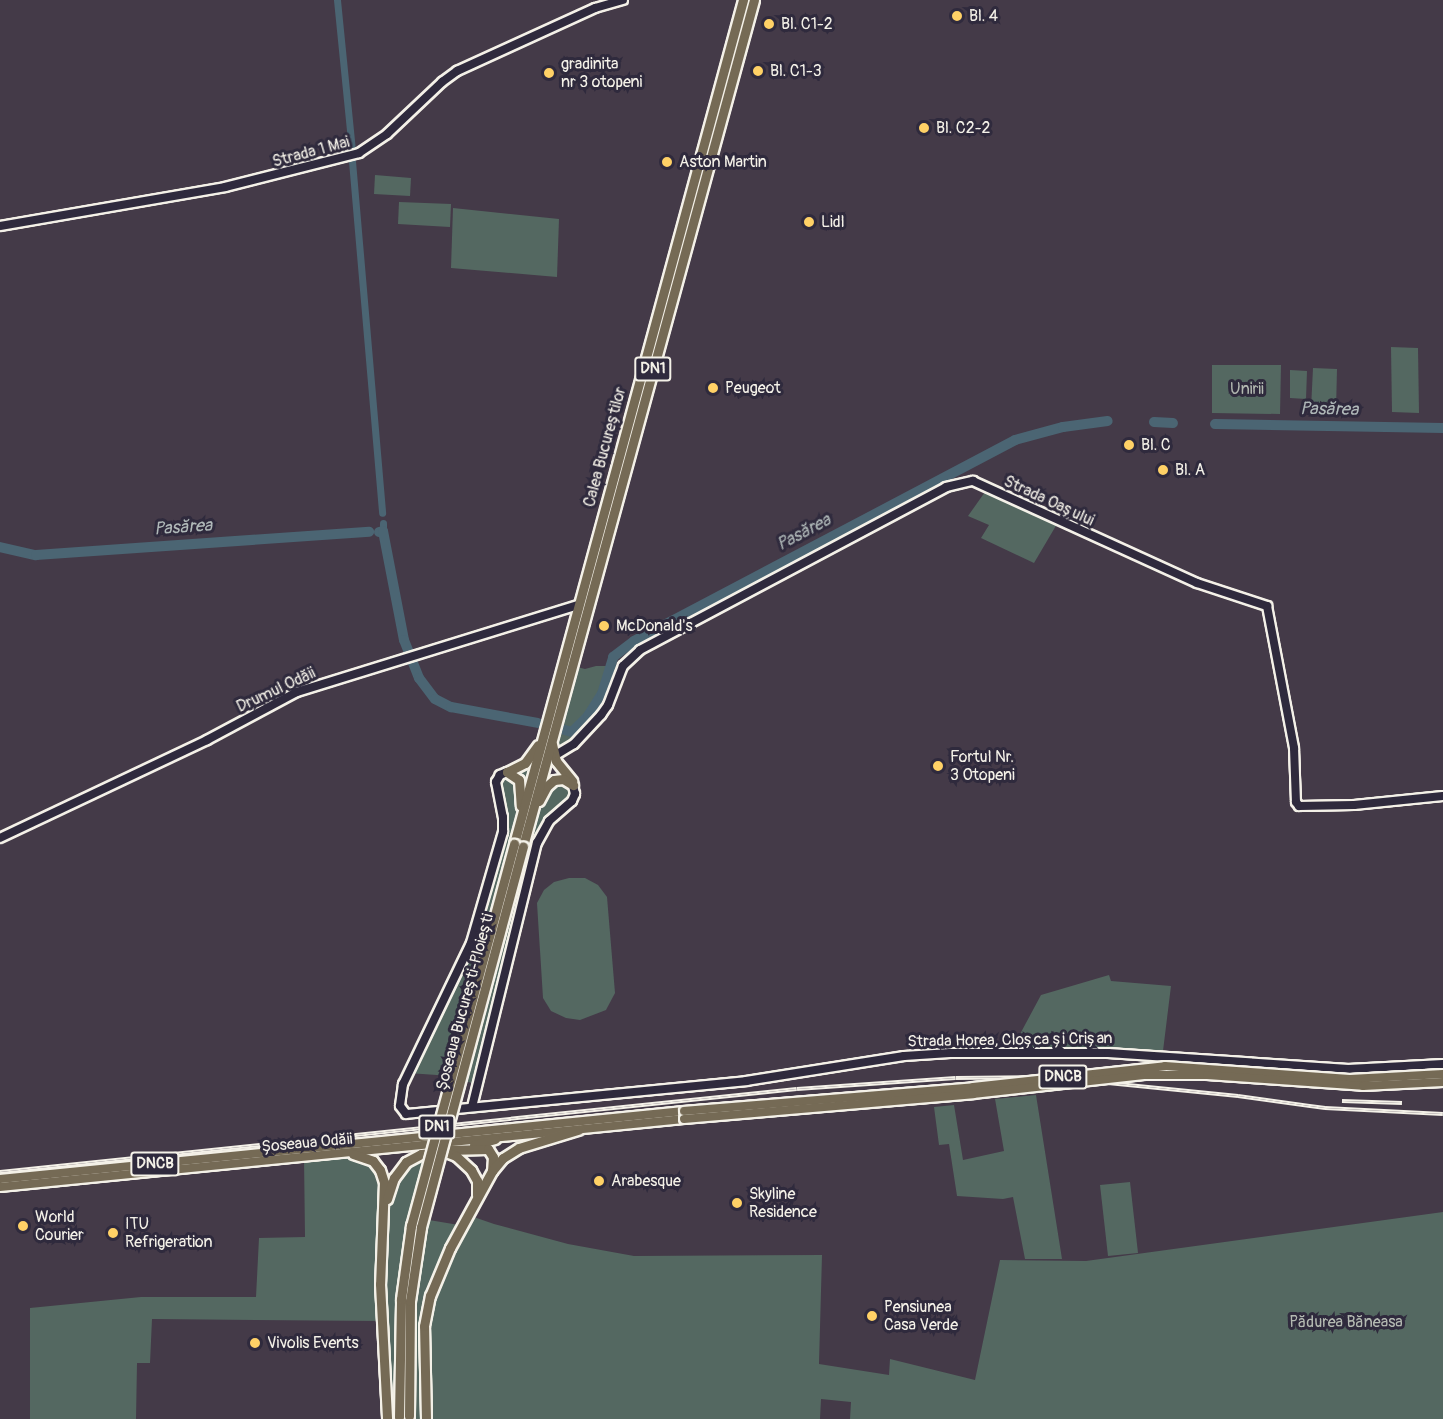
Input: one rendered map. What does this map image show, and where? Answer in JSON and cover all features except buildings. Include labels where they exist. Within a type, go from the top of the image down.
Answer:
[{"type":"highway","name":"Calea Bucureștilor","points":[[548,738],[578,605],[743,0]]},
{"type":"highway","name":"Calea Bucureștilor","points":[[536,763],[548,738],[754,0]]},
{"type":"highway","points":[[507,772],[525,763],[548,738],[554,756],[573,785]]},
{"type":"highway","name":"Șoseaua București-Ploiești","points":[[404,1418],[410,1301],[421,1227],[518,845],[548,738]]},
{"type":"highway","name":"Șoseaua București-Ploiești","points":[[526,818],[536,763]]},
{"type":"highway","points":[[507,772],[516,776],[520,783],[526,818]]},
{"type":"highway","points":[[526,818],[551,782],[563,778],[573,785]]},
{"type":"highway","points":[[426,1419],[426,1314],[442,1265],[492,1169],[513,1151],[578,1130]]},
{"type":"highway","points":[[385,1208],[394,1178],[406,1162],[421,1154],[455,1151],[495,1139]]},
{"type":"highway","points":[[384,1194],[395,1168],[412,1153],[488,1149],[493,1157],[492,1169]]},
{"type":"highway","points":[[455,1151],[473,1173]]},
{"type":"highway","points":[[476,1200],[478,1187],[471,1159],[477,1152],[488,1154],[492,1169]]},
{"type":"highway","points":[[353,1154],[376,1164],[382,1175],[385,1208],[380,1270],[387,1419]]},
{"type":"main road","name":"Strada Horea, Cloșca și Crișan","points":[[616,1126],[684,1115],[1165,1066],[1350,1079],[1443,1074]]},
{"type":"main road","name":"Strada Horea, Cloșca și Crișan","points":[[490,1129],[973,1094],[1144,1075],[1208,1075],[1363,1086],[1443,1082]]},
{"type":"main road","name":"Șoseaua Odăii","points":[[0,1187],[353,1154],[616,1126]]},
{"type":"main road","name":"Șoseaua Odăii","points":[[0,1179],[490,1129]]},
{"type":"street","name":"Strada 1 Mai","points":[[0,226],[225,187],[359,153],[387,134],[456,71],[595,8],[623,0]]},
{"type":"street","name":"Strada Oașului","points":[[554,756],[574,744],[601,715],[611,699],[623,666],[640,650],[946,487],[973,481],[1208,587],[1267,606],[1294,748],[1296,802],[1299,806],[1354,805],[1443,796]]},
{"type":"street","name":"Drumul Odăii","points":[[0,838],[207,740],[297,692],[423,651],[578,605]]},
{"type":"street","name":"Strada Horea, Cloșca și Crișan","points":[[507,772],[500,775],[496,782],[503,817],[503,832],[471,943],[408,1073],[400,1097],[401,1109],[411,1114],[756,1079],[904,1056],[950,1053],[1108,1053],[1348,1069],[1443,1064]]},
{"type":"street","points":[[472,1107],[537,843],[549,821],[572,801],[573,785]]},
{"type":"green space","points":[[375,175],[411,178],[410,196],[374,194]]},
{"type":"green space","points":[[399,202],[451,204],[450,227],[398,224]]},
{"type":"green space","points":[[453,208],[559,219],[557,277],[451,268]]},
{"type":"green space","points":[[1391,347],[1418,348],[1419,413],[1392,412]]},
{"type":"green space","name":"Unirii","points":[[1212,365],[1281,365],[1280,414],[1212,413]]},
{"type":"green space","points":[[1313,368],[1337,369],[1336,410],[1311,409]]},
{"type":"green space","points":[[1290,370],[1307,371],[1306,399],[1290,398]]},
{"type":"green space","points":[[985,492],[1057,524],[1034,563],[981,538],[989,525],[968,516]]},
{"type":"green space","points":[[573,666],[585,669],[596,666],[623,666],[608,705],[565,751],[553,751]]},
{"type":"green space","points":[[543,738],[451,1076],[408,1073],[461,967],[503,832],[496,782],[515,769]]},
{"type":"green space","points":[[563,779],[575,794],[543,828],[477,1085],[460,1079],[530,820],[547,786]]},
{"type":"green space","points":[[569,878],[585,878],[598,885],[607,897],[615,993],[606,1010],[580,1020],[566,1018],[551,1011],[543,998],[537,903],[544,890],[554,882]]},
{"type":"green space","points":[[1109,975],[1111,981],[1171,986],[1163,1051],[1018,1049],[1019,1036],[1041,995]]},
{"type":"green space","points":[[1036,1095],[1062,1259],[1025,1259],[1013,1197],[1003,1199],[957,1196],[949,1144],[939,1145],[934,1107],[954,1105],[963,1160],[1004,1151],[995,1099]]},
{"type":"green space","points":[[353,1154],[376,1165],[384,1205],[398,1172],[429,1154],[405,1254],[399,1419],[387,1419],[382,1321],[152,1319],[150,1363],[137,1363],[136,1419],[30,1419],[30,1308],[141,1297],[256,1297],[259,1238],[305,1237],[304,1158]]},
{"type":"green space","points":[[1130,1182],[1138,1253],[1108,1256],[1100,1185]]},
{"type":"green space","name":"Pădurea Băneasa","points":[[1443,1212],[1443,1419],[850,1419],[851,1402],[821,1399],[820,1419],[409,1419],[408,1344],[423,1219],[459,1225],[465,1214],[568,1244],[634,1256],[822,1255],[819,1364],[889,1375],[890,1359],[975,1380],[1000,1260],[1086,1261]]},
{"type":"waterway","points":[[337,0],[352,150]]},
{"type":"waterway","points":[[352,161],[382,513]]},
{"type":"waterway","name":"Pasărea","points":[[561,729],[572,732],[588,716],[602,694],[613,657],[634,641],[1015,440],[1063,427],[1108,421]]},
{"type":"waterway","name":"Pasărea","points":[[1154,422],[1173,423]]},
{"type":"waterway","name":"Pasărea","points":[[1215,424],[1443,428]]},
{"type":"waterway","points":[[383,523],[383,531]]},
{"type":"waterway","name":"Pasărea","points":[[379,532],[383,531],[404,640],[419,678],[435,699],[451,707],[538,723]]},
{"type":"waterway","name":"Pasărea","points":[[0,547],[36,555],[369,532]]},
{"type":"railway","points":[[0,1172],[797,1089],[956,1078],[1048,1077],[1238,1096],[1325,1108],[1443,1114]]},
{"type":"railway","points":[[1342,1101],[1402,1103]]},
{"type":"place","name":"Bl. 4","points":[[957,16]]},
{"type":"place","name":"Bl. C1-2","points":[[769,24]]},
{"type":"place","name":"Bl. C1-3","points":[[758,71]]},
{"type":"place","name":"gradinita nr 3 otopeni","points":[[549,73]]},
{"type":"place","name":"Bl. C2-2","points":[[924,128]]},
{"type":"place","name":"Aston Martin","points":[[667,162]]},
{"type":"place","name":"Lidl","points":[[809,222]]},
{"type":"place","name":"Peugeot","points":[[713,388]]},
{"type":"place","name":"Bl. C","points":[[1129,445]]},
{"type":"place","name":"Bl. A","points":[[1163,470]]},
{"type":"place","name":"McDonald's","points":[[604,626]]},
{"type":"place","name":"Fortul Nr. 3 Otopeni","points":[[938,766]]},
{"type":"place","name":"Arabesque","points":[[599,1181]]},
{"type":"place","name":"Skyline Residence","points":[[737,1203]]},
{"type":"place","name":"World Courier","points":[[23,1226]]},
{"type":"place","name":"ITU Refrigeration","points":[[113,1233]]},
{"type":"place","name":"Pensiunea Casa Verde","points":[[872,1316]]},
{"type":"place","name":"Vivolis Events","points":[[255,1343]]}]
